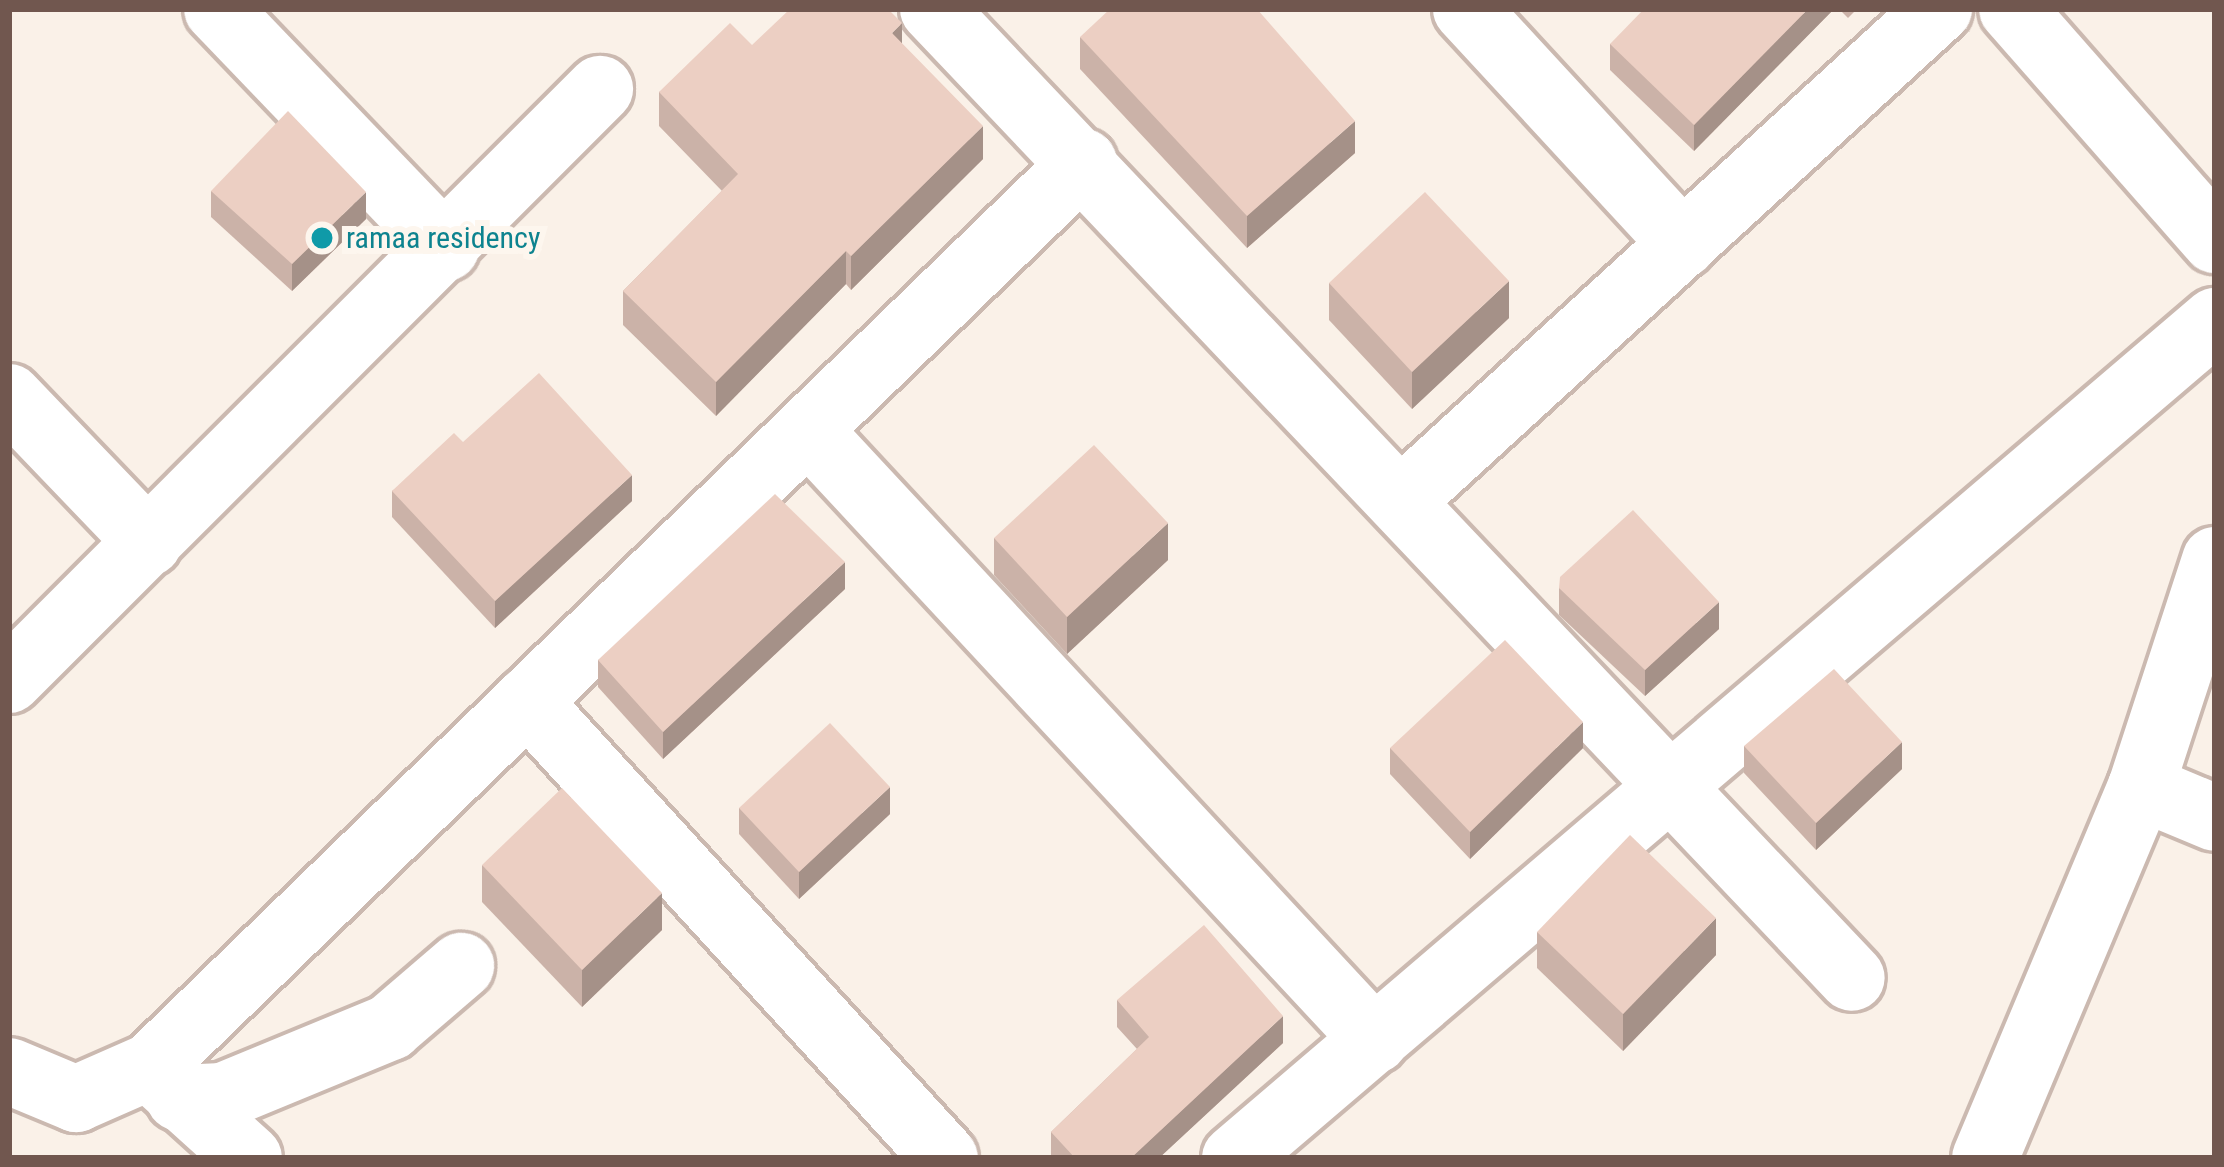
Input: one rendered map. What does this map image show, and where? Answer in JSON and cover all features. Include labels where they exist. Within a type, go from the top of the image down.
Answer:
[{"type":"street","points":[[218,9],[446,248]]},
{"type":"street","points":[[933,9],[1084,162],[1667,789],[1852,978]]},
{"type":"street","points":[[1466,9],[1683,244]]},
{"type":"street","points":[[1402,500],[1939,9]]},
{"type":"street","points":[[2012,9],[2215,240]]},
{"type":"street","points":[[9,680],[446,248],[600,88]]},
{"type":"street","points":[[165,1082],[527,701],[1084,162]]},
{"type":"street","points":[[1235,1158],[2213,326]]},
{"type":"street","points":[[9,397],[149,543]]},
{"type":"street","points":[[808,430],[1375,1040]]},
{"type":"street","points":[[1984,1158],[2141,787],[2215,560]]},
{"type":"street","points":[[527,701],[946,1158]]},
{"type":"street","points":[[2141,787],[2215,818]]},
{"type":"street","points":[[9,1071],[76,1100],[165,1082],[224,1096],[390,1027],[460,966]]},
{"type":"street","points":[[165,1082],[249,1158]]},
{"type":"building","points":[[790,9],[888,9],[902,23],[892,33],[983,126],[851,256],[846,251],[716,382],[623,291],[738,174],[659,92],[730,23],[752,45]]},
{"type":"building","points":[[1110,9],[1257,9],[1355,121],[1247,216],[1080,37]]},
{"type":"building","points":[[1644,9],[1808,9],[1694,125],[1610,44]]},
{"type":"building","points":[[288,111],[366,192],[292,264],[211,191]]},
{"type":"building","points":[[1425,192],[1509,281],[1412,372],[1329,283]]},
{"type":"building","points":[[539,373],[632,475],[495,601],[392,491],[454,433],[463,442]]},
{"type":"building","points":[[1094,445],[1168,523],[1067,617],[994,538]]},
{"type":"building","points":[[775,494],[845,562],[663,732],[598,660]]},
{"type":"building","points":[[1633,510],[1719,602],[1645,670],[1559,588],[1560,577]]},
{"type":"building","points":[[1505,640],[1583,722],[1470,832],[1390,748]]},
{"type":"building","points":[[1834,669],[1902,742],[1816,823],[1744,746]]},
{"type":"building","points":[[830,723],[890,787],[799,872],[739,808]]},
{"type":"building","points":[[562,788],[662,893],[582,970],[482,865]]},
{"type":"building","points":[[1630,835],[1716,918],[1623,1014],[1537,932]]},
{"type":"building","points":[[1204,925],[1283,1016],[1131,1158],[1075,1158],[1051,1132],[1149,1037],[1117,1000]]},
{"type":"place","name":"ramaa residency","points":[[322,238]]}]
